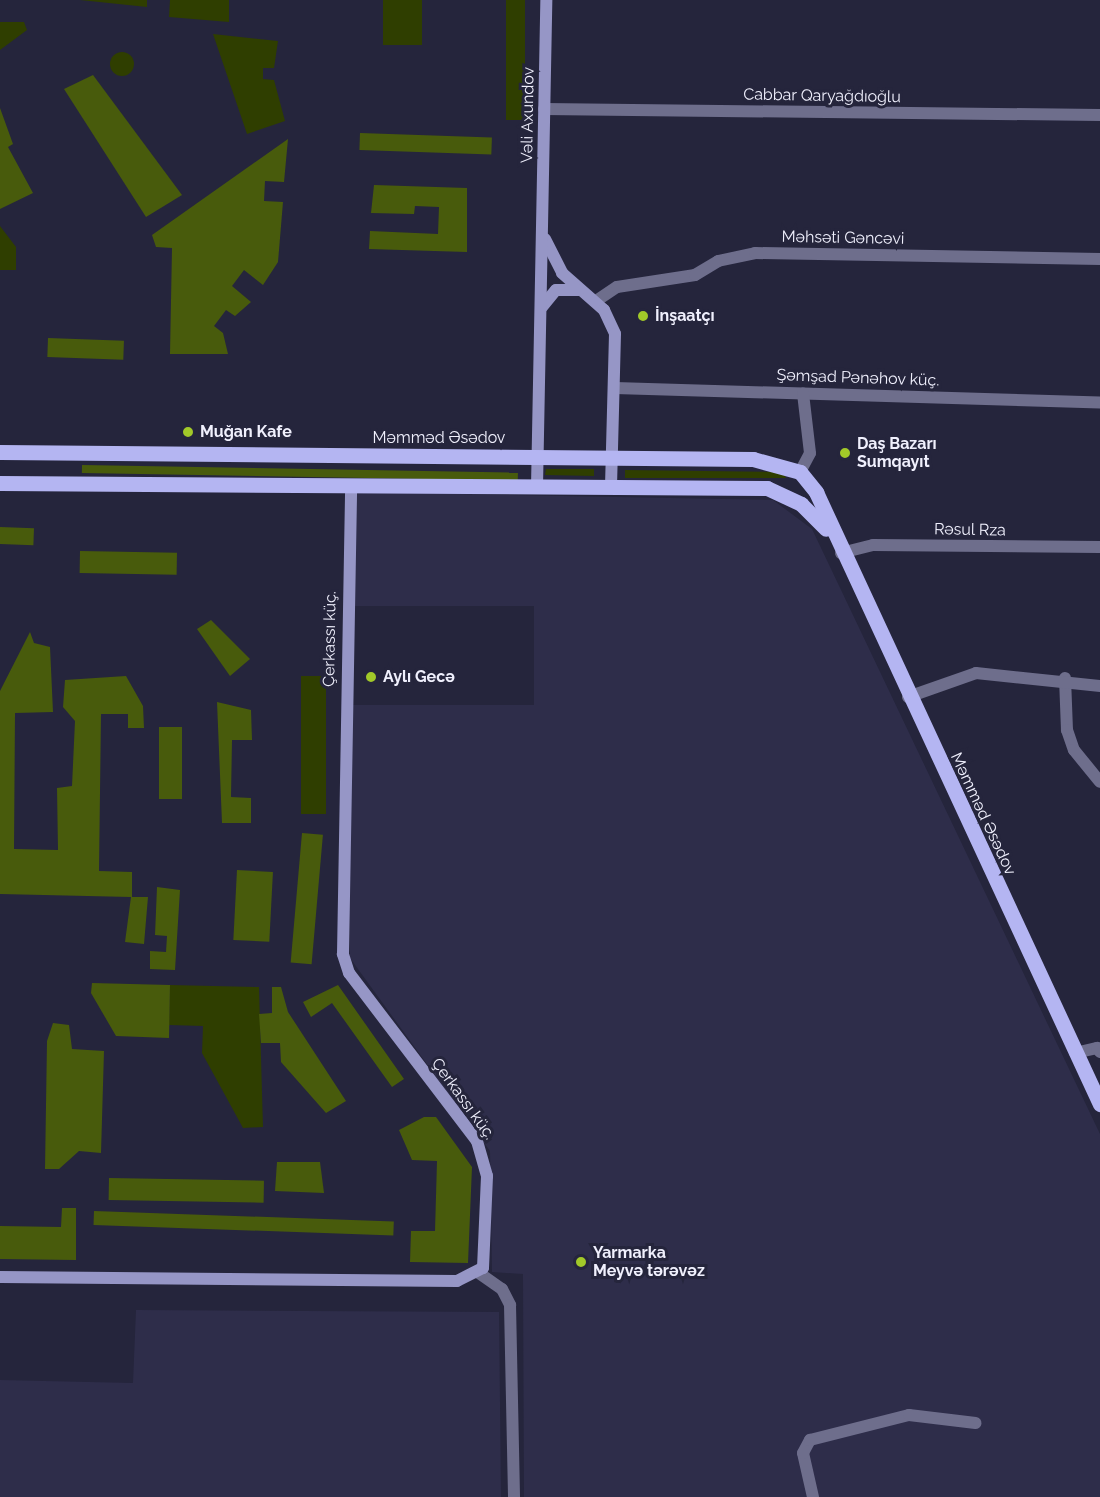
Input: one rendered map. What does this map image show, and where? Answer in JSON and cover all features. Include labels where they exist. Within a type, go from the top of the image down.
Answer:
[{"type":"main road","name":"Məmməd Əsədov","points":[[0,452],[753,459],[800,472],[816,492],[834,538],[1100,1104]]},
{"type":"main road","name":"Məmməd Əsədov","points":[[0,483],[777,490],[801,504],[834,538]]},
{"type":"street","name":"Vəli Axundov","points":[[537,487],[546,0]]},
{"type":"street","name":"Cabbar Qaryağdıoğlu","points":[[544,109],[1100,116]]},
{"type":"street","points":[[542,231],[562,273],[596,301],[615,334],[611,487]]},
{"type":"street","name":"Məhsəti Gəncəvi","points":[[596,301],[617,287],[695,275],[718,261],[755,253],[1100,259]]},
{"type":"street","points":[[540,312],[556,290],[580,290]]},
{"type":"street","name":"Şəmşad Pənəhov küç.","points":[[615,388],[1100,402]]},
{"type":"street","points":[[800,472],[810,453],[803,393]]},
{"type":"street","name":"Çerkassı küç.","points":[[351,486],[343,954],[350,973],[483,1154],[487,1256],[479,1273]]},
{"type":"street","name":"Rəsul Rza","points":[[841,553],[873,545],[1100,547]]},
{"type":"street","points":[[908,697],[964,674],[1065,678],[1100,686]]},
{"type":"street","points":[[1065,678],[1067,730],[1074,750],[1100,782]]},
{"type":"street","points":[[1075,1053],[1099,1049]]},
{"type":"street","points":[[0,1277],[457,1281],[479,1273],[502,1289],[510,1305],[514,1497]]},
{"type":"street","points":[[813,1497],[803,1453],[810,1440],[909,1415],[976,1423]]},
{"type":"shaded area","points":[[354,492],[773,500],[812,529],[1100,1134],[1100,1497],[524,1497],[523,1274],[492,1272],[490,1151],[350,958],[347,705],[534,705],[534,606],[351,606]]},
{"type":"shaded area","points":[[136,1310],[499,1312],[501,1497],[0,1497],[0,1380],[133,1383]]},
{"type":"green space","points":[[80,0],[147,0],[147,7]]},
{"type":"green space","points":[[170,0],[229,0],[229,22],[169,17]]},
{"type":"green space","points":[[383,0],[422,0],[422,45],[383,45]]},
{"type":"green space","points":[[506,0],[525,0],[525,120],[506,120]]},
{"type":"green space","points":[[0,22],[24,22],[27,30],[0,50]]},
{"type":"green space","points":[[213,34],[278,41],[274,68],[263,68],[263,79],[274,80],[285,121],[247,134]]},
{"type":"green space","points":[[122,52],[131,55],[134,64],[131,73],[122,76],[113,73],[110,64],[113,55]]},
{"type":"green space","points":[[93,75],[182,195],[146,217],[64,89]]},
{"type":"green space","points":[[0,108],[13,144],[8,147],[33,193],[0,209]]},
{"type":"green space","points":[[360,133],[492,138],[491,155],[359,150]]},
{"type":"green space","points":[[288,139],[284,182],[265,181],[264,201],[283,202],[278,262],[263,285],[244,270],[232,286],[251,302],[235,316],[226,310],[214,326],[223,333],[228,354],[170,354],[172,248],[156,247],[152,235]]},
{"type":"green space","points":[[374,185],[467,188],[467,252],[369,249],[370,231],[438,234],[439,207],[415,206],[414,214],[371,213]]},
{"type":"green space","points":[[0,226],[16,247],[16,270],[0,270]]},
{"type":"green space","points":[[48,338],[124,341],[123,360],[47,357]]},
{"type":"green space","points":[[82,465],[518,473],[518,481],[82,473]]},
{"type":"green space","points":[[546,469],[594,469],[594,476],[545,475]]},
{"type":"green space","points":[[625,470],[783,472],[786,478],[625,478]]},
{"type":"green space","points":[[0,527],[34,528],[33,545],[0,544]]},
{"type":"green space","points":[[80,551],[177,553],[177,575],[80,573]]},
{"type":"green space","points":[[211,620],[250,659],[230,676],[197,629]]},
{"type":"green space","points":[[30,632],[34,643],[50,647],[53,712],[15,713],[14,849],[58,850],[57,788],[72,786],[75,721],[63,707],[65,680],[126,676],[143,706],[144,728],[128,728],[128,714],[101,714],[99,871],[132,872],[132,897],[148,897],[144,944],[125,942],[131,897],[0,894],[0,691]]},
{"type":"green space","points":[[301,676],[326,676],[326,814],[301,814]]},
{"type":"green space","points":[[217,702],[251,710],[252,740],[232,740],[231,797],[251,798],[251,823],[222,823]]},
{"type":"green space","points":[[159,727],[182,727],[182,799],[159,799]]},
{"type":"green space","points":[[302,833],[323,835],[312,964],[291,963]]},
{"type":"green space","points":[[237,870],[273,872],[269,942],[233,940]]},
{"type":"green space","points":[[157,887],[180,890],[175,970],[150,969],[150,951],[166,952],[167,936],[155,935]]},
{"type":"green space","points":[[92,983],[170,985],[169,1038],[116,1036],[91,993]]},
{"type":"green space","points":[[170,985],[259,987],[263,1127],[243,1128],[202,1053],[203,1026],[169,1025]]},
{"type":"green space","points":[[338,985],[404,1079],[392,1087],[332,1003],[311,1017],[303,1002]]},
{"type":"green space","points":[[272,987],[281,987],[288,1012],[346,1101],[326,1113],[281,1062],[280,1043],[261,1043],[259,1014],[272,1013]]},
{"type":"green space","points":[[53,1023],[69,1025],[72,1049],[104,1051],[101,1153],[79,1151],[59,1169],[45,1169],[47,1041]]},
{"type":"green space","points":[[424,1117],[436,1117],[472,1167],[468,1263],[410,1262],[411,1231],[435,1231],[437,1161],[412,1160],[399,1130]]},
{"type":"green space","points":[[277,1162],[320,1162],[324,1193],[275,1191]]},
{"type":"green space","points":[[109,1178],[264,1181],[264,1203],[109,1200]]},
{"type":"green space","points":[[62,1208],[76,1208],[76,1260],[0,1259],[0,1226],[61,1227]]},
{"type":"green space","points":[[94,1211],[394,1221],[393,1235],[94,1225]]},
{"type":"place","name":"İnşaatçı","points":[[643,316]]},
{"type":"place","name":"Muğan Kafe","points":[[188,432]]},
{"type":"place","name":"Daş Bazarı Sumqayıt","points":[[845,453]]},
{"type":"place","name":"Aylı Gecə","points":[[371,677]]},
{"type":"place","name":"Yarmarka Meyvә tәrәvәz","points":[[581,1262]]}]
